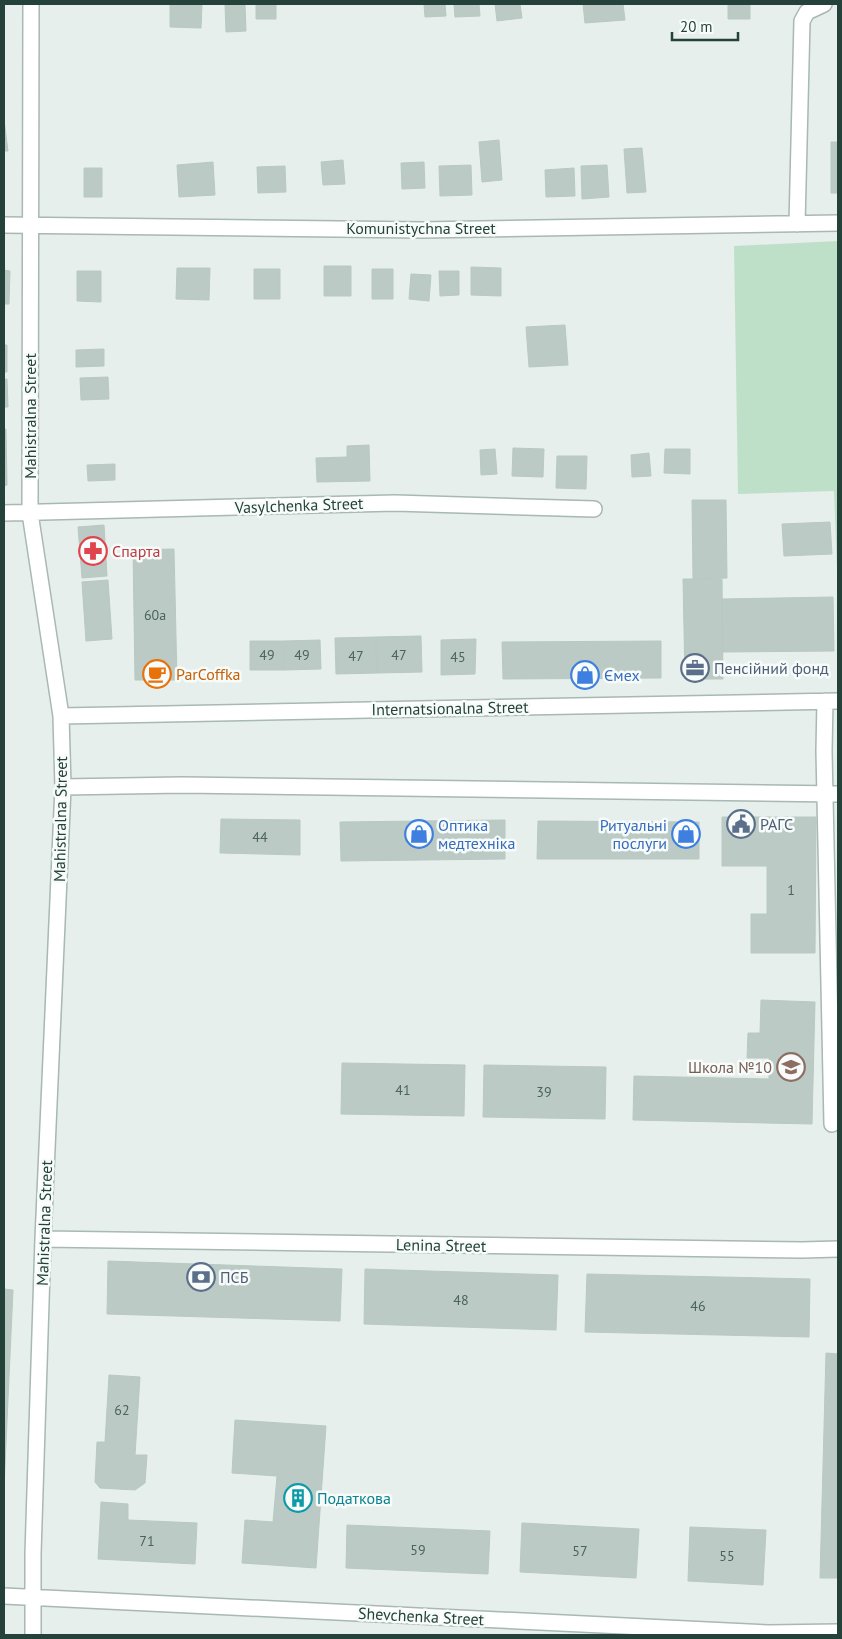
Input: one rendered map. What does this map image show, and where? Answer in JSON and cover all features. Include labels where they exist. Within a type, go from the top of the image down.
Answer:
[{"type":"street","name":"Mahistralna Street","points":[[32,4],[30,513],[61,716],[62,787],[43,1239],[32,1596],[33,1635]]},
{"type":"street","points":[[797,224],[802,21],[807,12],[824,4]]},
{"type":"street","name":"Komunistychna Street","points":[[4,225],[422,230],[838,223]]},
{"type":"street","name":"Vasylchenka Street","points":[[4,513],[396,503],[594,508]]},
{"type":"street","points":[[832,701],[832,1124]]},
{"type":"street","name":"Internatsionalna Street","points":[[61,716],[832,701]]},
{"type":"street","points":[[62,787],[182,785],[832,794]]},
{"type":"street","name":"Lenina Street","points":[[43,1239],[772,1250],[838,1249]]},
{"type":"street","name":"Shevchenka Street","points":[[4,1596],[769,1633],[838,1632]]},
{"type":"green space","points":[[838,241],[838,595],[834,491],[738,494],[734,246]]},
{"type":"building","points":[[170,4],[202,4],[201,28],[170,27]]},
{"type":"building","points":[[225,4],[245,4],[246,31],[226,32]]},
{"type":"building","points":[[256,4],[276,4],[276,19],[256,19]]},
{"type":"building","points":[[424,4],[445,4],[446,16],[425,17]]},
{"type":"building","points":[[454,4],[479,4],[480,16],[455,17]]},
{"type":"building","points":[[495,4],[520,4],[522,18],[497,21]]},
{"type":"building","points":[[583,4],[623,4],[625,20],[585,23]]},
{"type":"building","points":[[728,4],[750,4],[750,19],[728,19]]},
{"type":"building","points":[[4,120],[8,151],[4,151]]},
{"type":"building","points":[[499,140],[502,180],[482,182],[479,142]]},
{"type":"building","points":[[831,142],[838,142],[838,193],[831,193]]},
{"type":"building","points":[[642,148],[646,192],[627,193],[624,149]]},
{"type":"building","points":[[343,160],[345,184],[323,185],[321,162]]},
{"type":"building","points":[[213,162],[215,195],[179,197],[177,165]]},
{"type":"building","points":[[424,162],[425,188],[402,189],[401,163]]},
{"type":"building","points":[[471,165],[472,195],[440,196],[439,166]]},
{"type":"building","points":[[607,165],[609,197],[582,199],[581,166]]},
{"type":"building","points":[[285,166],[286,192],[258,193],[257,167]]},
{"type":"building","points":[[84,168],[102,168],[102,197],[84,197]]},
{"type":"building","points":[[574,168],[575,196],[546,197],[545,170]]},
{"type":"building","points":[[324,266],[351,266],[351,296],[324,296]]},
{"type":"building","points":[[471,267],[501,268],[501,296],[471,295]]},
{"type":"building","points":[[177,268],[210,268],[209,300],[176,299]]},
{"type":"building","points":[[254,269],[280,269],[280,299],[254,299]]},
{"type":"building","points":[[372,269],[393,269],[393,299],[372,299]]},
{"type":"building","points":[[4,270],[10,271],[9,304],[4,304]]},
{"type":"building","points":[[77,271],[101,271],[101,302],[77,301]]},
{"type":"building","points":[[439,271],[459,271],[459,295],[440,296]]},
{"type":"building","points":[[411,274],[431,275],[429,301],[409,299]]},
{"type":"building","points":[[565,325],[568,365],[529,367],[526,327]]},
{"type":"building","points":[[4,345],[7,345],[7,372],[4,372]]},
{"type":"building","points":[[104,349],[104,366],[76,367],[76,350]]},
{"type":"building","points":[[108,377],[109,399],[81,400],[80,378]]},
{"type":"building","points":[[4,379],[7,379],[8,407],[4,407]]},
{"type":"building","points":[[4,429],[6,429],[7,485],[4,486]]},
{"type":"building","points":[[369,445],[370,481],[317,482],[316,458],[347,457],[347,446]]},
{"type":"building","points":[[513,448],[544,449],[543,477],[512,476]]},
{"type":"building","points":[[495,449],[497,474],[481,475],[480,450]]},
{"type":"building","points":[[665,449],[690,449],[690,474],[664,473]]},
{"type":"building","points":[[649,453],[651,476],[632,477],[631,455]]},
{"type":"building","points":[[557,456],[587,456],[586,489],[556,488]]},
{"type":"building","points":[[115,464],[115,480],[88,481],[87,465]]},
{"type":"building","points":[[692,500],[726,500],[727,578],[693,579]]},
{"type":"building","points":[[830,522],[832,554],[784,556],[782,524]]},
{"type":"building","name":"Спарта","points":[[104,525],[107,576],[82,578],[78,527]]},
{"type":"building","points":[[174,549],[177,680],[135,680],[133,550]]},
{"type":"building","points":[[683,579],[722,579],[723,679],[685,679]]},
{"type":"building","points":[[108,580],[112,639],[86,641],[82,582]]},
{"type":"building","points":[[833,597],[834,651],[723,652],[722,599]]},
{"type":"building","points":[[421,636],[422,672],[377,673],[376,637]]},
{"type":"building","points":[[376,637],[377,673],[336,674],[335,638]]},
{"type":"building","points":[[476,639],[475,674],[441,675],[441,640]]},
{"type":"building","points":[[320,640],[321,669],[284,670],[284,641]]},
{"type":"building","points":[[250,641],[284,641],[284,670],[250,670]]},
{"type":"building","points":[[661,641],[661,678],[503,679],[502,642]]},
{"type":"building","points":[[722,817],[816,817],[815,953],[751,953],[751,914],[767,914],[767,866],[722,866]]},
{"type":"building","points":[[221,819],[300,820],[300,855],[220,853]]},
{"type":"building","points":[[505,820],[505,859],[341,861],[340,822]]},
{"type":"building","points":[[538,821],[699,822],[699,859],[537,859]]},
{"type":"building","name":"Школа №10","points":[[761,1000],[815,1002],[812,1124],[633,1120],[634,1076],[769,1079],[769,1058],[747,1058],[748,1033],[760,1033]]},
{"type":"building","points":[[342,1063],[465,1065],[464,1116],[341,1114]]},
{"type":"building","points":[[484,1065],[606,1067],[605,1119],[483,1117]]},
{"type":"building","points":[[108,1261],[342,1269],[340,1321],[107,1314]]},
{"type":"building","points":[[365,1269],[558,1275],[556,1330],[364,1324]]},
{"type":"building","points":[[587,1274],[810,1279],[809,1337],[585,1332]]},
{"type":"building","points":[[4,1289],[13,1290],[4,1487]]},
{"type":"building","points":[[826,1353],[838,1354],[838,1578],[820,1578]]},
{"type":"building","points":[[109,1375],[140,1377],[135,1455],[147,1455],[145,1483],[135,1490],[100,1488],[95,1482],[97,1442],[105,1442]]},
{"type":"building","name":"Податкова","points":[[235,1420],[326,1426],[316,1568],[242,1563],[245,1520],[273,1522],[277,1476],[232,1473]]},
{"type":"building","points":[[101,1502],[128,1504],[128,1520],[197,1523],[195,1564],[98,1559]]},
{"type":"building","points":[[522,1523],[639,1529],[636,1578],[520,1572]]},
{"type":"building","points":[[347,1525],[490,1531],[488,1574],[346,1568]]},
{"type":"building","points":[[690,1527],[766,1530],[763,1585],[688,1581]]},
{"type":"place","name":"Спарта","points":[[93,551]]},
{"type":"place","name":"Пенсійний фонд","points":[[695,668]]},
{"type":"place","name":"ParCoffka","points":[[157,674]]},
{"type":"place","name":"Ємех","points":[[585,675]]},
{"type":"place","name":"РАГС","points":[[741,824]]},
{"type":"place","name":"Оптика медтехніка","points":[[419,834]]},
{"type":"place","name":"Ритуальні послуги","points":[[686,834]]},
{"type":"place","name":"Школа №10","points":[[791,1067]]},
{"type":"place","name":"ПСБ","points":[[201,1277]]},
{"type":"place","name":"Податкова","points":[[298,1498]]}]
